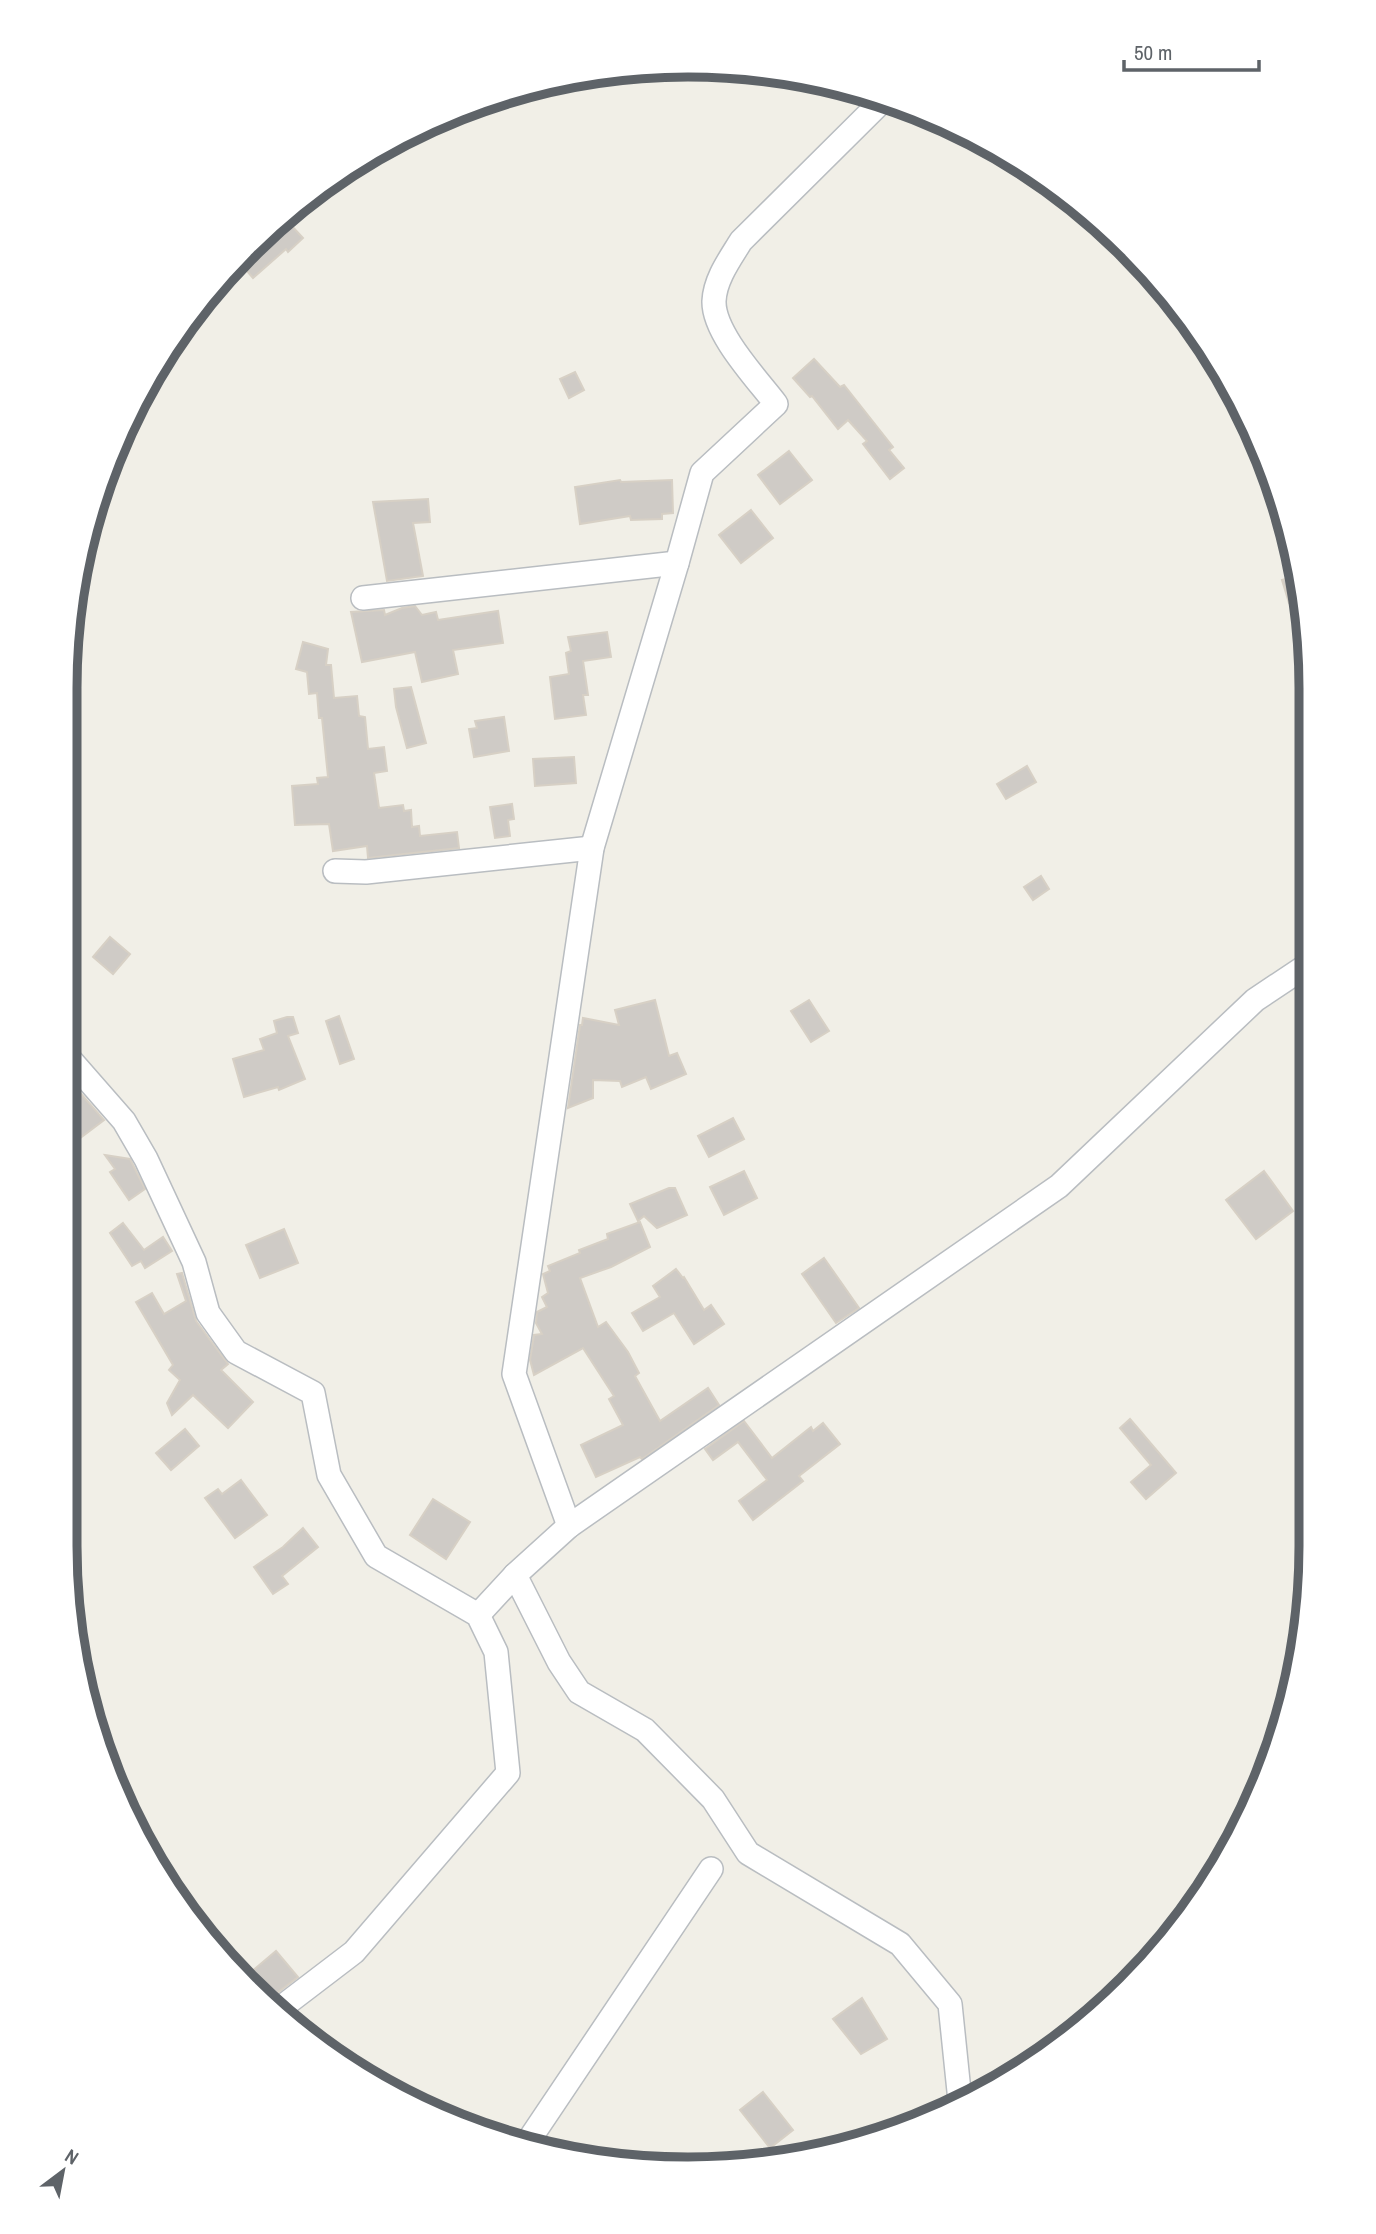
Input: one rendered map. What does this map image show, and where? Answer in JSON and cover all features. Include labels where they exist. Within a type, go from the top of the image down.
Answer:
[{"type":"street","points":[[569,1525],[514,1374],[592,848],[702,473],[776,404],[720,327],[714,301],[724,268],[741,242],[876,107]]},
{"type":"street","points":[[363,598],[677,563]]},
{"type":"street","points":[[335,871],[366,872],[592,848]]},
{"type":"street","points":[[478,1615],[507,1583],[569,1525],[1059,1186],[1255,1000],[1299,971]]},
{"type":"street","points":[[77,1067],[124,1121],[141,1149],[194,1262],[208,1313],[236,1352],[313,1393],[328,1475],[376,1556],[478,1615],[496,1652],[508,1773],[354,1952],[285,2005]]},
{"type":"street","points":[[507,1583],[579,1692],[645,1730],[713,1799],[748,1853],[900,1944],[950,2004],[959,2093]]},
{"type":"street","points":[[531,2136],[711,1869]]},
{"type":"building","points":[[290,224],[303,238],[253,278],[245,268]]},
{"type":"building","points":[[814,359],[840,387],[844,385],[893,447],[889,450],[904,468],[890,479],[863,444],[867,441],[848,420],[838,429],[812,396],[810,397],[793,378]]},
{"type":"building","points":[[575,372],[584,390],[569,398],[560,379]]},
{"type":"building","points":[[789,451],[812,480],[780,504],[758,475]]},
{"type":"building","points":[[620,480],[672,480],[673,513],[662,514],[662,519],[631,520],[630,516],[580,524],[575,487]]},
{"type":"building","points":[[428,499],[430,522],[413,523],[423,576],[387,581],[373,502]]},
{"type":"building","points":[[751,510],[773,538],[741,563],[719,535]]},
{"type":"building","points":[[1289,578],[1293,602],[1289,603],[1282,580]]},
{"type":"building","points":[[415,606],[422,615],[436,612],[438,620],[498,611],[503,643],[453,650],[458,674],[422,682],[415,652],[362,662],[351,612],[384,610],[385,615]]},
{"type":"building","points":[[607,632],[611,657],[583,661],[588,695],[583,695],[586,715],[555,719],[550,677],[569,674],[566,653],[571,651],[568,637]]},
{"type":"building","points":[[303,642],[328,649],[326,665],[331,665],[334,698],[357,696],[359,716],[365,717],[368,749],[384,747],[387,771],[374,773],[379,808],[403,805],[404,811],[411,810],[412,827],[419,826],[420,836],[457,832],[459,848],[368,858],[367,846],[333,851],[329,824],[295,825],[292,786],[318,784],[317,778],[328,777],[317,693],[309,694],[307,672],[296,669]]},
{"type":"building","points":[[411,687],[426,743],[407,748],[394,689]]},
{"type":"building","points":[[504,717],[509,751],[474,757],[469,729],[477,728],[475,721]]},
{"type":"building","points":[[574,757],[576,783],[535,786],[533,759]]},
{"type":"building","points":[[1027,766],[1036,782],[1006,799],[997,784]]},
{"type":"building","points":[[512,804],[514,819],[508,820],[510,836],[495,838],[490,807]]},
{"type":"building","points":[[1041,876],[1049,889],[1033,900],[1024,887]]},
{"type":"building","points":[[110,937],[130,954],[113,974],[93,957]]},
{"type":"building","points":[[655,1000],[669,1056],[677,1053],[686,1074],[651,1089],[646,1077],[622,1087],[620,1081],[593,1080],[593,1098],[568,1108],[583,1018],[619,1025],[615,1010]]},
{"type":"building","points":[[809,1000],[829,1031],[811,1042],[791,1011]]},
{"type":"building","points":[[339,1016],[354,1059],[340,1064],[326,1021]]},
{"type":"building","points":[[293,1017],[298,1033],[288,1036],[305,1079],[279,1090],[278,1087],[244,1097],[233,1059],[264,1050],[260,1039],[277,1033],[274,1021]]},
{"type":"building","points":[[77,1089],[104,1120],[77,1140]]},
{"type":"building","points":[[733,1118],[744,1139],[709,1157],[698,1136]]},
{"type":"building","points":[[105,1155],[130,1159],[145,1189],[129,1200],[110,1172],[115,1169]]},
{"type":"building","points":[[744,1171],[757,1198],[724,1215],[710,1187]]},
{"type":"building","points":[[1264,1171],[1293,1211],[1256,1239],[1226,1200]]},
{"type":"building","points":[[675,1188],[687,1215],[657,1228],[644,1216],[638,1221],[630,1204]]},
{"type":"building","points":[[640,1222],[650,1247],[611,1267],[580,1278],[598,1327],[606,1322],[628,1352],[639,1373],[635,1376],[660,1421],[708,1388],[719,1405],[642,1459],[640,1457],[596,1477],[581,1445],[623,1425],[609,1399],[614,1396],[583,1348],[534,1375],[530,1360],[534,1335],[542,1334],[536,1323],[537,1312],[547,1307],[542,1297],[548,1293],[543,1274],[550,1271],[548,1266],[608,1239],[607,1234]]},
{"type":"building","points":[[123,1223],[144,1250],[163,1237],[172,1251],[145,1268],[141,1261],[132,1266],[110,1233]]},
{"type":"building","points":[[284,1229],[298,1263],[260,1278],[246,1245]]},
{"type":"building","points":[[824,1258],[859,1308],[836,1323],[802,1274]]},
{"type":"building","points":[[676,1269],[704,1310],[711,1305],[724,1324],[694,1344],[674,1313],[643,1331],[632,1313],[660,1297],[653,1286]]},
{"type":"building","points":[[182,1273],[196,1321],[228,1364],[221,1370],[253,1402],[228,1428],[193,1395],[172,1415],[167,1403],[180,1380],[169,1370],[173,1365],[136,1302],[152,1293],[164,1314],[186,1301],[177,1274]]},
{"type":"building","points":[[1130,1419],[1176,1473],[1146,1499],[1131,1482],[1151,1465],[1120,1428]]},
{"type":"building","points":[[744,1421],[772,1458],[811,1427],[813,1431],[823,1423],[840,1444],[799,1476],[803,1481],[753,1520],[739,1501],[767,1480],[738,1442],[713,1460],[705,1449]]},
{"type":"building","points":[[185,1429],[199,1446],[171,1470],[156,1453]]},
{"type":"building","points":[[241,1480],[267,1515],[235,1538],[205,1498],[218,1489],[222,1494]]},
{"type":"building","points":[[433,1499],[470,1522],[446,1559],[410,1535]]},
{"type":"building","points":[[303,1528],[318,1547],[282,1576],[288,1584],[273,1594],[254,1567],[283,1547]]},
{"type":"building","points":[[276,1951],[298,1977],[274,1995],[251,1972]]},
{"type":"building","points":[[862,1998],[887,2039],[861,2054],[833,2019]]},
{"type":"building","points":[[763,2092],[793,2130],[770,2148],[740,2110]]}]
